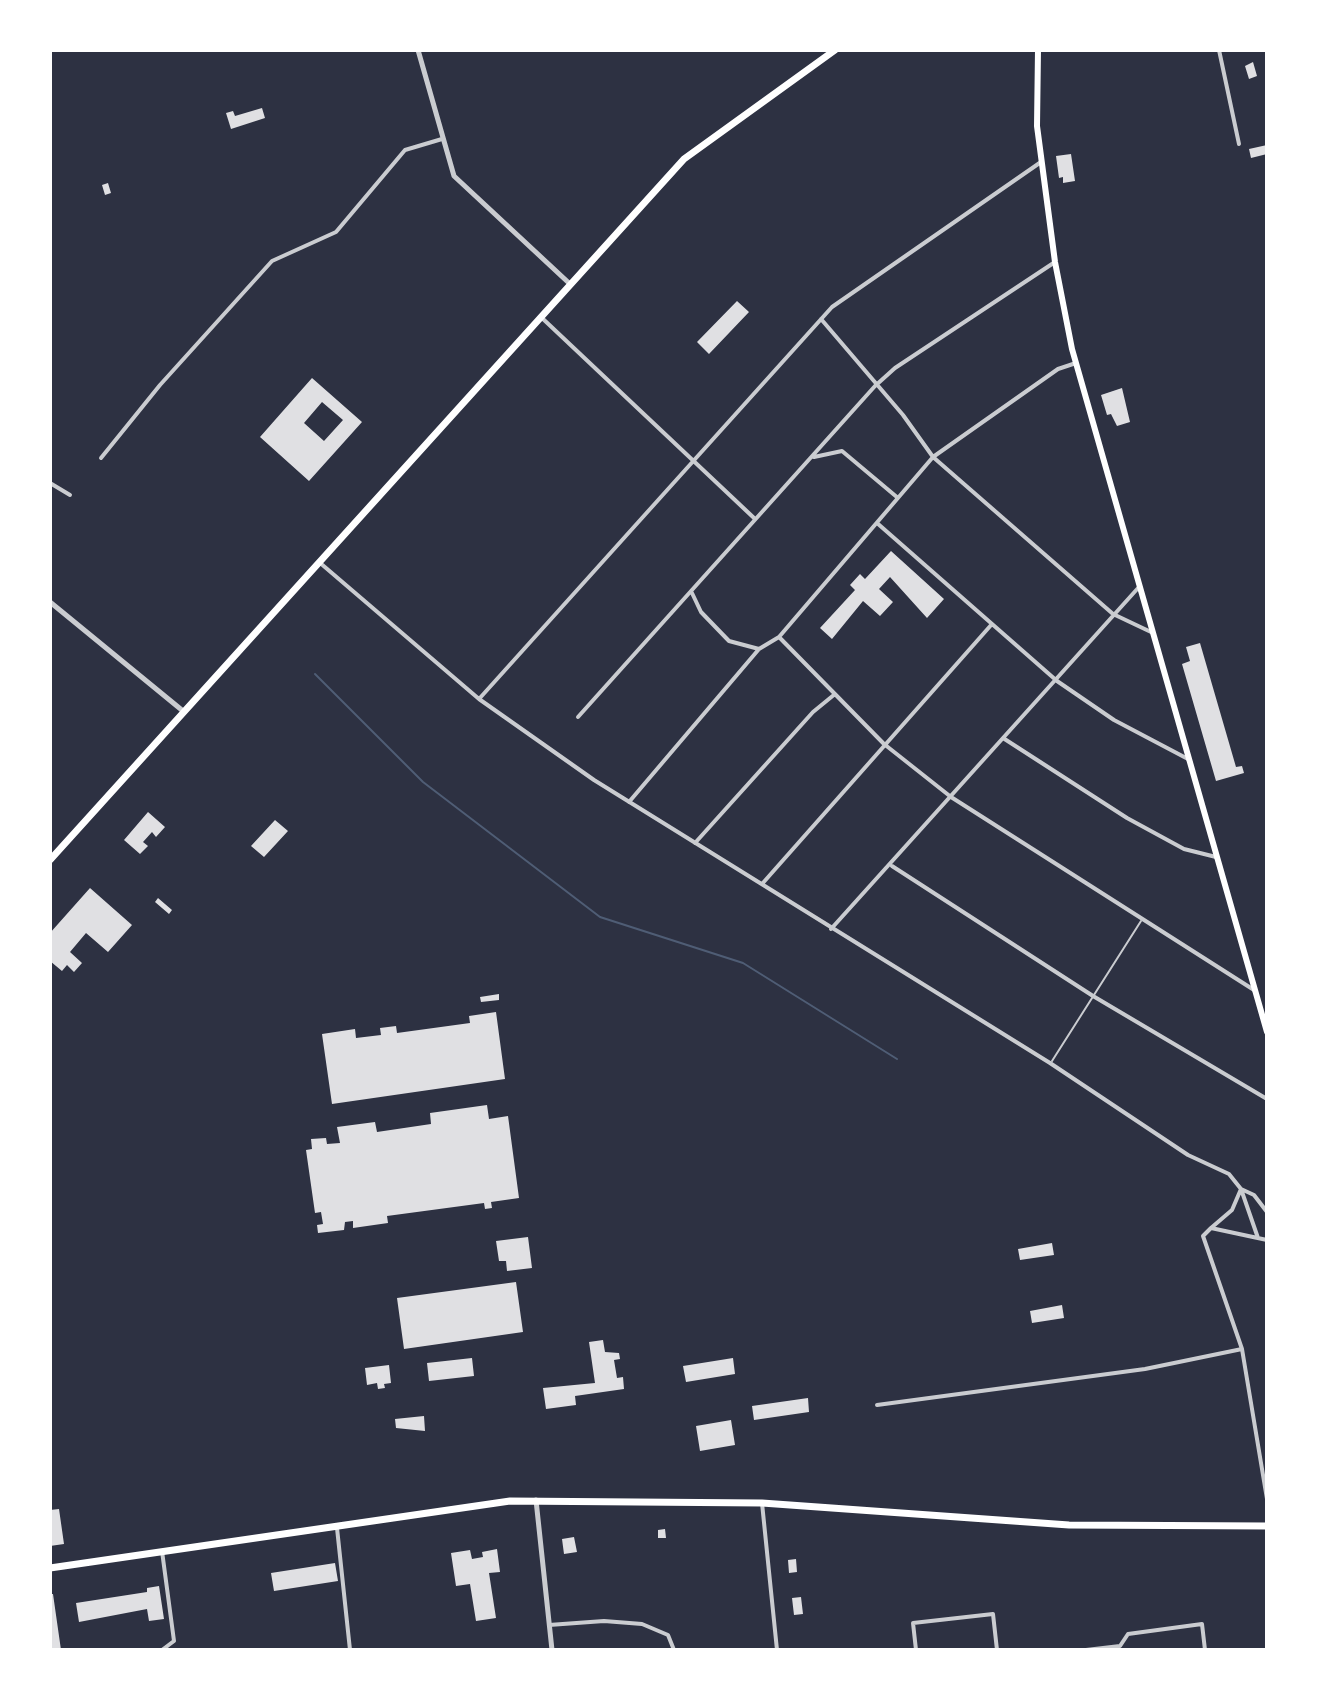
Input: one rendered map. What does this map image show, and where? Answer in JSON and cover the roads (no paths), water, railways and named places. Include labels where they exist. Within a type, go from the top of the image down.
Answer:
[{"type":"main road","points":[[50,860],[684,159],[835,50]]},
{"type":"main road","points":[[1038,50],[1035,106],[1041,161],[1055,262],[1076,363],[1267,1032]]},
{"type":"main road","points":[[50,1568],[536,1500],[762,1503],[1069,1525],[1267,1526]]},
{"type":"street","points":[[418,50],[456,178],[570,284]]},
{"type":"street","points":[[1219,50],[1239,144]]},
{"type":"street","points":[[101,458],[160,385],[272,261],[336,232],[405,150],[442,139]]},
{"type":"street","points":[[479,699],[832,307],[1041,161]]},
{"type":"street","points":[[578,717],[875,386],[895,368],[1055,262]]},
{"type":"street","points":[[540,317],[754,518]]},
{"type":"street","points":[[821,319],[875,386],[903,415],[933,457],[1113,614],[1151,632]]},
{"type":"street","points":[[629,802],[759,649],[779,637],[933,457],[1058,369],[1076,363]]},
{"type":"street","points":[[813,458],[842,451],[898,498]]},
{"type":"street","points":[[50,483],[70,495]]},
{"type":"street","points":[[877,523],[1057,681],[1114,720],[1188,759]]},
{"type":"street","points":[[319,562],[479,699],[629,802],[1050,1063],[1188,1155],[1229,1174],[1241,1189],[1258,1238]]},
{"type":"street","points":[[831,929],[1139,587]]},
{"type":"street","points":[[691,592],[701,612],[729,641],[759,649]]},
{"type":"street","points":[[50,602],[183,711]]},
{"type":"street","points":[[762,884],[992,624]]},
{"type":"street","points":[[779,637],[884,744],[951,797],[1254,990]]},
{"type":"street","points":[[695,843],[813,712],[836,694]]},
{"type":"street","points":[[1003,738],[1127,818],[1184,849],[1216,857]]},
{"type":"street","points":[[891,865],[1093,996],[1267,1099]]},
{"type":"street","points":[[1241,1189],[1254,1195],[1267,1212]]},
{"type":"street","points":[[1241,1189],[1232,1210],[1203,1236],[1242,1349],[1267,1499]]},
{"type":"street","points":[[1211,1228],[1267,1240]]},
{"type":"street","points":[[877,1405],[1145,1369],[1242,1349]]},
{"type":"street","points":[[536,1500],[552,1650]]},
{"type":"street","points":[[762,1503],[777,1650]]},
{"type":"street","points":[[337,1526],[350,1650]]},
{"type":"street","points":[[162,1551],[174,1641],[162,1650]]},
{"type":"street","points":[[916,1650],[913,1623],[993,1614],[997,1650]]},
{"type":"street","points":[[549,1625],[604,1621],[642,1624],[668,1635],[674,1650]]},
{"type":"street","points":[[1086,1650],[1120,1646],[1128,1634],[1202,1624],[1205,1650]]},
{"type":"lane","points":[[1050,1063],[1141,920]]},
{"type":"waterway","points":[[315,674],[423,782],[600,917],[743,963],[897,1059]]}]
